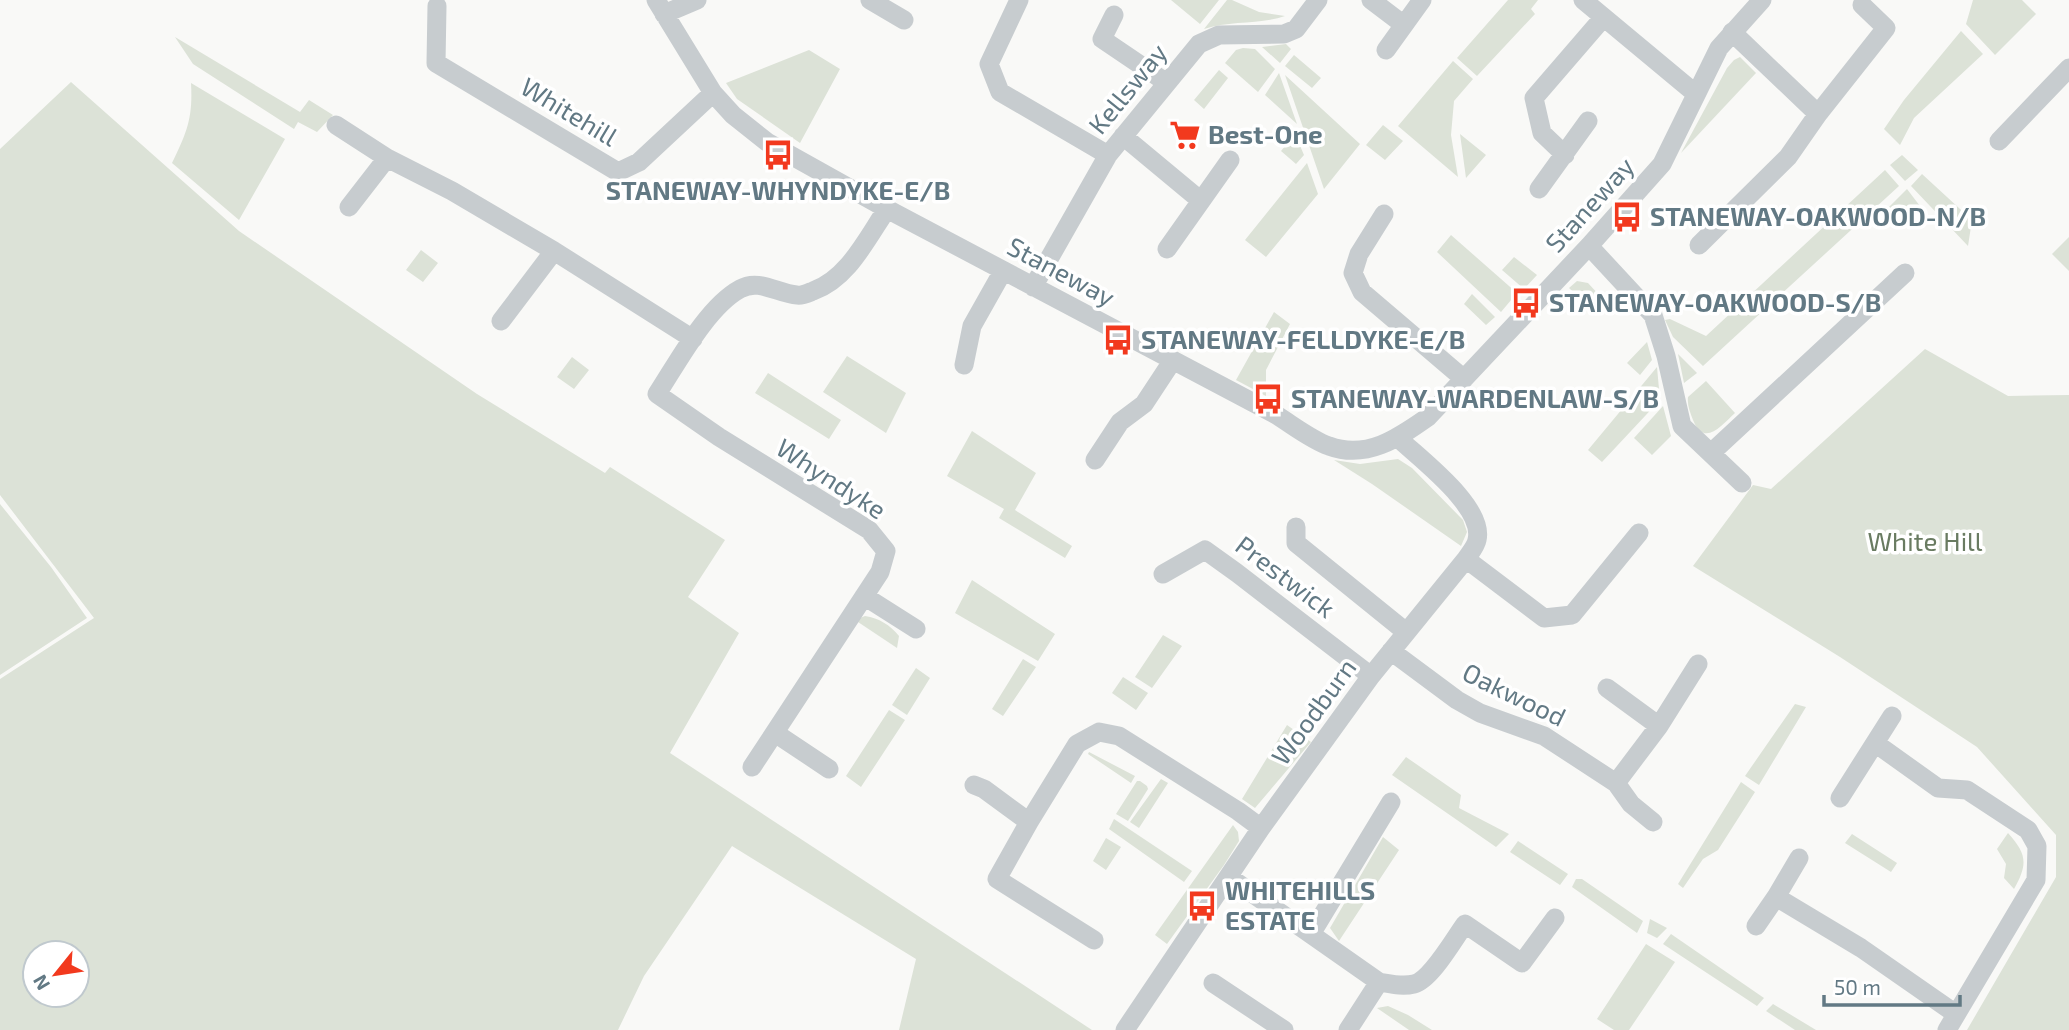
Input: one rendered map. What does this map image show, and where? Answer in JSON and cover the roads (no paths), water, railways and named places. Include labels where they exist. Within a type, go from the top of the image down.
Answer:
[{"type":"street","points":[[660,7],[697,0]]},
{"type":"street","points":[[870,0],[904,20]]},
{"type":"street","points":[[1019,0],[989,64],[1000,92],[1108,155]]},
{"type":"street","name":"Kellsway","points":[[1033,287],[1108,155],[1199,44],[1219,35],[1284,34],[1296,29],[1318,0]]},
{"type":"street","points":[[1371,0],[1404,25]]},
{"type":"street","points":[[1386,50],[1422,0]]},
{"type":"street","points":[[1583,0],[1696,94]]},
{"type":"street","name":"Staneway","points":[[660,7],[713,93],[733,115],[767,142],[887,209],[1273,413],[1328,446],[1355,452],[1398,438],[1428,417],[1589,246],[1662,164],[1719,48],[1762,0]]},
{"type":"street","points":[[1699,246],[1788,157],[1886,27],[1862,5]]},
{"type":"street","name":"Whitehill","points":[[437,6],[436,63],[618,172],[639,162],[713,93]]},
{"type":"street","points":[[1114,15],[1102,40],[1167,83]]},
{"type":"street","points":[[1565,155],[1542,133],[1534,99],[1603,18]]},
{"type":"street","points":[[1732,32],[1818,114]]},
{"type":"street","points":[[1999,141],[2069,68]]},
{"type":"street","points":[[1539,188],[1588,121]]},
{"type":"street","points":[[336,125],[387,158],[452,191],[554,251],[693,339]]},
{"type":"street","points":[[1123,136],[1200,200]]},
{"type":"street","points":[[349,207],[387,158]]},
{"type":"street","points":[[1167,249],[1230,160]]},
{"type":"street","name":"Whyndyke","points":[[752,767],[880,572],[886,551],[869,530],[719,437],[657,394],[703,323],[742,287],[766,285],[799,296],[824,287],[843,272],[887,209]]},
{"type":"street","points":[[1384,214],[1359,254],[1353,273],[1362,292],[1464,379]]},
{"type":"street","points":[[1589,246],[1653,314],[1682,426],[1742,483]]},
{"type":"street","points":[[501,321],[554,251]]},
{"type":"street","points":[[964,365],[972,326],[1003,271]]},
{"type":"street","points":[[1711,453],[1905,273]]},
{"type":"street","points":[[1095,460],[1120,422],[1144,404],[1173,360]]},
{"type":"street","name":"Woodburn","points":[[1125,1030],[1261,828],[1371,676],[1466,559],[1478,540],[1476,522],[1463,499],[1398,438]]},
{"type":"street","points":[[1296,527],[1296,543],[1406,632]]},
{"type":"street","points":[[1466,559],[1544,618],[1572,615],[1639,533]]},
{"type":"street","name":"Prestwick","points":[[1163,574],[1205,550],[1371,676]]},
{"type":"street","points":[[864,596],[916,629]]},
{"type":"street","name":"Oakwood","points":[[1391,651],[1457,700],[1480,713],[1544,736],[1616,783],[1631,804],[1653,822]]},
{"type":"street","points":[[1616,783],[1659,726],[1698,664]]},
{"type":"street","points":[[1607,688],[1659,726]]},
{"type":"street","points":[[1840,798],[1892,716]]},
{"type":"street","points":[[1094,940],[997,879],[1028,822],[1077,744],[1099,732],[1119,736],[1261,828]]},
{"type":"street","points":[[775,733],[829,768]]},
{"type":"street","points":[[1776,897],[1861,948],[1952,1022],[2036,880],[2037,846],[2028,830],[1968,790],[1938,788],[1875,743]]},
{"type":"street","points":[[974,785],[984,789],[1028,822]]},
{"type":"street","points":[[1311,934],[1391,802]]},
{"type":"street","points":[[1756,926],[1799,858]]},
{"type":"street","points":[[1229,877],[1380,982],[1403,986],[1417,984],[1427,975],[1465,924],[1522,964],[1555,918]]},
{"type":"street","points":[[1348,1030],[1380,982]]},
{"type":"street","points":[[1213,983],[1284,1030]]},
{"type":"place","name":"Best-One","points":[[1185,135]]},
{"type":"place","name":"STANEWAY-WHYNDYKE-E/B","points":[[778,155]]},
{"type":"place","name":"STANEWAY-OAKWOOD-N/B","points":[[1627,217]]},
{"type":"place","name":"STANEWAY-OAKWOOD-S/B","points":[[1526,303]]},
{"type":"place","name":"STANEWAY-FELLDYKE-E/B","points":[[1118,340]]},
{"type":"place","name":"STANEWAY-WARDENLAW-S/B","points":[[1268,399]]},
{"type":"place","name":"WHITEHILLS ESTATE","points":[[1202,906]]},
{"type":"park label","name":"White Hill","points":[[1925,542]]}]
